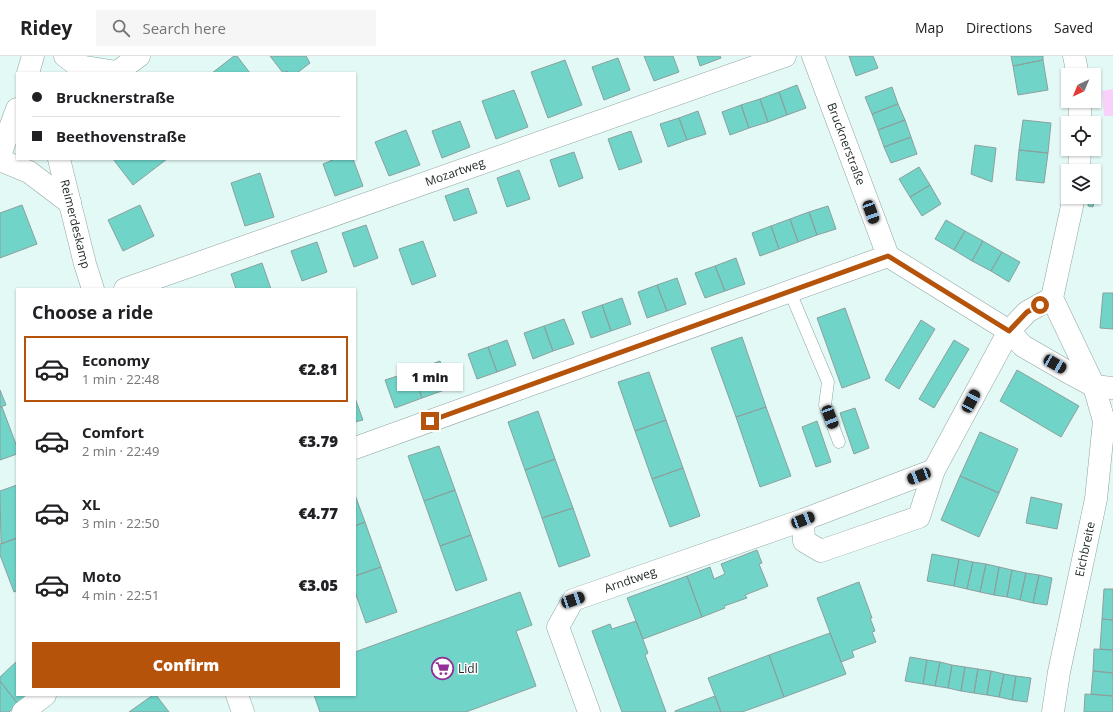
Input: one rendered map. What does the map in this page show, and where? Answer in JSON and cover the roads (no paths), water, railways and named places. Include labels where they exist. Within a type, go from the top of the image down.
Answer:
[{"type":"street","points":[[28,72],[33,56]]},
{"type":"street","points":[[43,56],[44,72]]},
{"type":"street","points":[[65,56],[78,66],[111,72]]},
{"type":"street","points":[[117,72],[139,56]]},
{"type":"street","name":"Mozartweg","points":[[128,288],[785,56]]},
{"type":"street","name":"Brucknerstraße","points":[[813,56],[888,256]]},
{"type":"street","points":[[1074,56],[1077,68]]},
{"type":"street","points":[[0,157],[16,112]]},
{"type":"street","points":[[0,157],[16,147]]},
{"type":"street","points":[[0,157],[29,172],[70,203]]},
{"type":"street","name":"Reimerdeskamp","points":[[59,160],[85,264],[93,288]]},
{"type":"street","points":[[803,520],[804,541],[821,551],[918,516],[934,470],[1009,331],[1027,312],[1052,298],[1072,204]]},
{"type":"street","points":[[356,448],[888,256],[1009,331],[1023,346],[1104,387]]},
{"type":"street","name":"Eichbreite","points":[[1052,298],[1104,387],[1104,421],[1096,499],[1059,672],[1053,712]]},
{"type":"street","name":"Arndtweg","points":[[589,712],[558,627],[573,600],[803,520],[934,470]]},
{"type":"street","points":[[23,712],[44,696]]},
{"type":"street","points":[[237,696],[243,712]]},
{"type":"lane","points":[[790,292],[828,382],[825,405],[839,442]]},
{"type":"place","name":"Lidl","points":[[442,669]]}]
